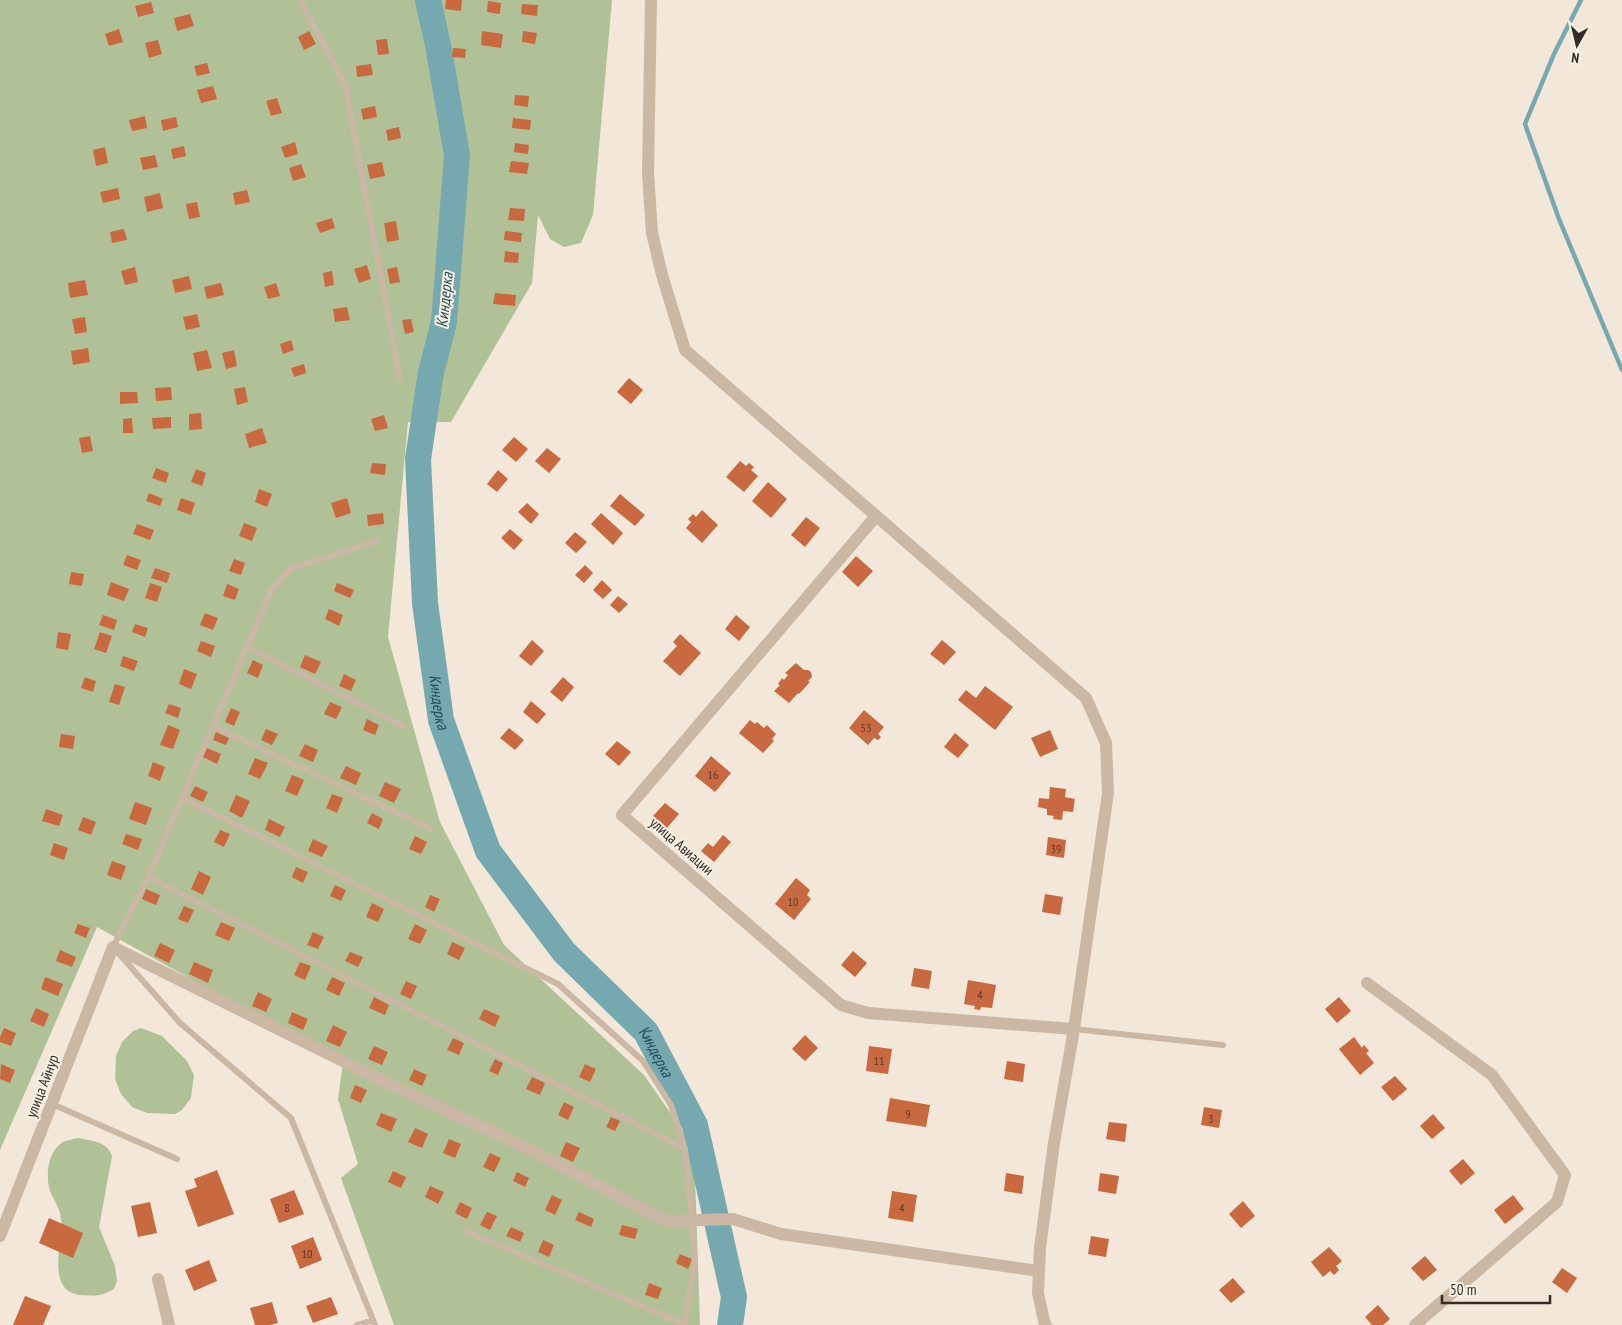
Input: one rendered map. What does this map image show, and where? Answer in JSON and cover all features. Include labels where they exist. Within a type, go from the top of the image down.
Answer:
[{"type":"street","points":[[651,0],[648,173],[652,233],[662,275],[685,350],[1086,698],[1106,743],[1108,792],[1074,1030],[1054,1143],[1040,1248],[1038,1293],[1046,1325]]},
{"type":"street","name":"улица Авиации","points":[[876,516],[622,815],[841,1006],[868,1013],[1074,1030]]},
{"type":"street","points":[[114,947],[382,1082],[529,1149],[666,1221],[733,1219],[781,1234],[1039,1271]]},
{"type":"street","name":"улица Айнур","points":[[0,1236],[114,947]]},
{"type":"street","points":[[1367,983],[1492,1075],[1565,1175],[1557,1202],[1416,1325]]},
{"type":"street","points":[[158,1279],[169,1325]]},
{"type":"lane","points":[[300,0],[344,84],[400,378]]},
{"type":"lane","points":[[356,1325],[374,1322],[291,1118],[180,1023],[114,947],[148,878],[271,591],[290,569],[377,541]]},
{"type":"lane","points":[[247,647],[403,726]]},
{"type":"lane","points":[[213,726],[431,830]]},
{"type":"lane","points":[[182,798],[558,984],[643,1061],[671,1105],[685,1148],[699,1221],[684,1324],[466,1231]]},
{"type":"lane","points":[[148,878],[685,1148]]},
{"type":"lane","points":[[1074,1030],[1223,1045]]},
{"type":"lane","points":[[52,1104],[177,1159]]},
{"type":"green space","points":[[0,0],[612,0],[593,215],[581,243],[564,247],[550,239],[538,215],[532,283],[451,422],[408,422],[388,637],[440,822],[504,945],[644,1075],[694,1147],[700,1325],[394,1325],[341,1178],[358,1164],[338,1099],[343,1063],[97,927],[0,1150]]},
{"type":"green space","points":[[141,1028],[162,1036],[187,1061],[194,1075],[191,1098],[182,1110],[175,1114],[147,1113],[132,1107],[121,1094],[115,1079],[116,1056],[122,1042],[133,1031]]},
{"type":"green space","points":[[78,1138],[94,1141],[107,1147],[112,1156],[99,1227],[115,1266],[117,1281],[114,1289],[91,1296],[70,1292],[63,1285],[59,1276],[61,1219],[50,1191],[48,1178],[49,1164],[54,1151],[65,1141]]},
{"type":"building","points":[[446,0],[462,0],[461,11],[445,9]]},
{"type":"building","points":[[488,1],[501,3],[500,14],[487,12]]},
{"type":"building","points":[[151,2],[154,13],[138,17],[135,6]]},
{"type":"building","points":[[522,4],[538,5],[537,16],[521,14]]},
{"type":"building","points":[[190,14],[194,26],[177,31],[174,18]]},
{"type":"building","points":[[119,29],[123,42],[109,46],[105,34]]},
{"type":"building","points":[[309,31],[316,44],[304,50],[298,37]]},
{"type":"building","points":[[482,31],[503,34],[501,48],[481,45]]},
{"type":"building","points":[[523,31],[537,33],[535,44],[522,42]]},
{"type":"building","points":[[387,39],[389,54],[378,55],[376,40]]},
{"type":"building","points":[[158,40],[162,54],[149,58],[145,43]]},
{"type":"building","points":[[453,48],[466,49],[465,58],[452,57]]},
{"type":"building","points":[[207,63],[210,73],[197,76],[194,66]]},
{"type":"building","points":[[371,64],[373,75],[357,77],[356,66]]},
{"type":"building","points":[[213,86],[217,99],[201,103],[197,90]]},
{"type":"building","points":[[515,95],[529,96],[528,107],[514,105]]},
{"type":"building","points":[[277,98],[282,113],[271,116],[266,101]]},
{"type":"building","points":[[375,106],[377,117],[363,120],[361,109]]},
{"type":"building","points":[[145,116],[147,128],[132,131],[129,120]]},
{"type":"building","points":[[176,117],[178,127],[163,131],[161,120]]},
{"type":"building","points":[[513,118],[531,120],[530,130],[512,128]]},
{"type":"building","points":[[399,127],[401,138],[388,141],[386,130]]},
{"type":"building","points":[[295,142],[298,154],[285,158],[281,147]]},
{"type":"building","points":[[515,143],[529,145],[528,154],[514,152]]},
{"type":"building","points":[[184,146],[186,156],[173,159],[171,149]]},
{"type":"building","points":[[105,147],[108,163],[96,166],[93,150]]},
{"type":"building","points":[[155,155],[158,167],[143,170],[140,158]]},
{"type":"building","points":[[511,161],[529,163],[527,174],[509,172]]},
{"type":"building","points":[[382,162],[385,176],[370,179],[367,165]]},
{"type":"building","points":[[301,164],[306,177],[293,181],[289,168]]},
{"type":"building","points":[[118,188],[120,199],[103,203],[100,192]]},
{"type":"building","points":[[247,190],[250,202],[235,205],[233,193]]},
{"type":"building","points":[[160,193],[163,208],[147,212],[144,197]]},
{"type":"building","points":[[197,202],[200,217],[189,219],[186,204]]},
{"type":"building","points":[[510,208],[525,209],[524,221],[508,220]]},
{"type":"building","points":[[332,218],[335,228],[320,233],[316,223]]},
{"type":"building","points":[[396,221],[399,240],[387,242],[384,223]]},
{"type":"building","points":[[124,229],[127,240],[112,243],[110,232]]},
{"type":"building","points":[[505,231],[522,233],[521,242],[504,240]]},
{"type":"building","points":[[505,251],[519,253],[518,263],[504,262]]},
{"type":"building","points":[[367,265],[371,279],[359,283],[354,269]]},
{"type":"building","points":[[135,267],[138,282],[125,285],[121,271]]},
{"type":"building","points":[[397,267],[400,282],[390,284],[387,269]]},
{"type":"building","points":[[332,271],[334,285],[325,287],[323,273]]},
{"type":"building","points":[[189,276],[192,289],[175,293],[172,280]]},
{"type":"building","points":[[85,280],[88,295],[70,298],[68,283]]},
{"type":"building","points":[[221,283],[224,295],[207,299],[204,287]]},
{"type":"building","points":[[276,283],[280,296],[268,299],[264,287]]},
{"type":"building","points":[[495,293],[516,295],[515,306],[493,304]]},
{"type":"building","points":[[347,307],[350,320],[335,322],[333,309]]},
{"type":"building","points":[[197,314],[200,327],[186,330],[183,317]]},
{"type":"building","points":[[85,317],[87,332],[75,334],[72,319]]},
{"type":"building","points":[[411,319],[414,332],[405,334],[402,320]]},
{"type":"building","points":[[291,340],[294,350],[283,354],[280,344]]},
{"type":"building","points":[[88,348],[90,362],[73,365],[71,351]]},
{"type":"building","points":[[207,350],[212,368],[197,371],[193,353]]},
{"type":"building","points":[[234,350],[237,366],[226,369],[222,353]]},
{"type":"building","points":[[304,364],[306,373],[294,377],[291,368]]},
{"type":"building","points":[[629,378],[643,390],[631,404],[617,392]]},
{"type":"building","points":[[171,387],[172,400],[156,401],[155,388]]},
{"type":"building","points":[[245,387],[248,402],[237,405],[234,389]]},
{"type":"building","points":[[120,392],[137,392],[138,403],[120,404]]},
{"type":"building","points":[[201,413],[202,429],[189,430],[189,414]]},
{"type":"building","points":[[384,415],[388,428],[375,431],[371,419]]},
{"type":"building","points":[[171,417],[171,428],[153,429],[152,418]]},
{"type":"building","points":[[132,418],[133,433],[123,433],[123,419]]},
{"type":"building","points":[[262,428],[267,443],[249,448],[245,434]]},
{"type":"building","points":[[90,436],[93,451],[82,453],[79,438]]},
{"type":"building","points":[[514,437],[528,449],[516,462],[502,450]]},
{"type":"building","points":[[547,448],[561,459],[549,473],[535,461]]},
{"type":"building","points":[[740,461],[746,466],[749,463],[754,467],[751,470],[758,476],[744,492],[726,477]]},
{"type":"building","points":[[372,463],[386,464],[385,475],[370,473]]},
{"type":"building","points":[[156,468],[169,473],[166,483],[152,478]]},
{"type":"building","points":[[196,469],[206,473],[202,486],[191,482]]},
{"type":"building","points":[[498,470],[508,479],[497,492],[487,484]]},
{"type":"building","points":[[768,482],[787,499],[771,518],[752,501]]},
{"type":"building","points":[[259,489],[272,494],[267,507],[255,502]]},
{"type":"building","points":[[149,493],[163,499],[160,506],[146,501]]},
{"type":"building","points":[[620,494],[645,515],[635,526],[610,506]]},
{"type":"building","points":[[181,498],[195,503],[191,515],[177,510]]},
{"type":"building","points":[[347,498],[351,513],[336,518],[331,503]]},
{"type":"building","points":[[527,503],[539,514],[531,524],[518,512]]},
{"type":"building","points":[[702,510],[718,525],[702,543],[686,528],[691,522],[688,519],[693,514],[696,517]]},
{"type":"building","points":[[383,513],[384,524],[368,526],[367,515]]},
{"type":"building","points":[[601,513],[623,533],[613,545],[591,524]]},
{"type":"building","points":[[806,517],[820,528],[805,547],[791,535]]},
{"type":"building","points":[[244,523],[257,528],[252,541],[239,536]]},
{"type":"building","points":[[137,524],[154,530],[150,540],[133,534]]},
{"type":"building","points":[[510,529],[523,540],[514,550],[501,538]]},
{"type":"building","points":[[575,532],[587,542],[576,553],[565,543]]},
{"type":"building","points":[[127,555],[141,560],[137,570],[123,565]]},
{"type":"building","points":[[856,556],[873,571],[858,587],[842,572]]},
{"type":"building","points":[[234,559],[245,563],[241,575],[229,571]]},
{"type":"building","points":[[585,565],[593,573],[584,583],[575,575]]},
{"type":"building","points":[[155,568],[170,573],[167,583],[151,578]]},
{"type":"building","points":[[71,572],[84,574],[82,586],[69,584]]},
{"type":"building","points":[[602,580],[612,590],[603,599],[593,590]]},
{"type":"building","points":[[111,582],[129,589],[124,601],[107,595]]},
{"type":"building","points":[[150,583],[162,587],[157,602],[145,598]]},
{"type":"building","points":[[337,583],[354,590],[350,598],[334,591]]},
{"type":"building","points":[[227,584],[239,589],[235,600],[223,596]]},
{"type":"building","points":[[618,596],[628,604],[619,613],[610,605]]},
{"type":"building","points":[[329,609],[343,615],[339,626],[325,619]]},
{"type":"building","points":[[205,613],[218,618],[213,630],[200,625]]},
{"type":"building","points":[[103,615],[117,620],[114,630],[99,625]]},
{"type":"building","points":[[736,615],[750,627],[739,641],[725,629]]},
{"type":"building","points":[[135,624],[148,628],[145,637],[132,632]]},
{"type":"building","points":[[58,632],[71,634],[68,650],[56,648]]},
{"type":"building","points":[[100,632],[112,636],[106,653],[94,649]]},
{"type":"building","points":[[680,634],[701,653],[680,676],[663,661],[677,646],[673,642]]},
{"type":"building","points":[[532,640],[544,651],[531,666],[519,656]]},
{"type":"building","points":[[942,640],[956,652],[944,665],[930,654]]},
{"type":"building","points":[[201,641],[215,646],[211,657],[197,651]]},
{"type":"building","points":[[305,655],[321,662],[315,674],[300,667]]},
{"type":"building","points":[[123,656],[138,661],[134,671],[120,666]]},
{"type":"building","points":[[253,660],[263,665],[258,678],[247,673]]},
{"type":"building","points":[[796,663],[804,670],[811,672],[812,677],[808,681],[810,682],[789,703],[774,691],[780,685],[778,684],[782,678],[784,680],[788,675],[785,673]]},
{"type":"building","points":[[184,669],[197,674],[191,689],[179,684]]},
{"type":"building","points":[[344,674],[356,680],[351,691],[339,686]]},
{"type":"building","points":[[85,677],[96,681],[93,692],[81,688]]},
{"type":"building","points":[[563,677],[574,687],[562,702],[550,692]]},
{"type":"building","points":[[115,684],[125,687],[119,705],[109,702]]},
{"type":"building","points":[[985,686],[1013,707],[995,730],[958,700],[966,690],[976,698]]},
{"type":"building","points":[[531,701],[546,714],[537,724],[523,712]]},
{"type":"building","points":[[330,702],[342,707],[336,719],[324,714]]},
{"type":"building","points":[[169,704],[181,708],[178,718],[165,713]]},
{"type":"building","points":[[231,708],[240,712],[234,726],[225,722]]},
{"type":"building","points":[[864,710],[884,727],[878,734],[881,737],[878,740],[874,738],[868,745],[849,728]]},
{"type":"building","points":[[367,719],[379,725],[375,735],[363,730]]},
{"type":"building","points":[[750,720],[755,724],[757,722],[764,728],[767,725],[776,734],[772,739],[774,741],[763,753],[739,733]]},
{"type":"building","points":[[168,725],[180,730],[173,749],[160,745]]},
{"type":"building","points":[[509,728],[524,740],[515,750],[500,738]]},
{"type":"building","points":[[266,729],[278,734],[272,745],[261,740]]},
{"type":"building","points":[[1050,730],[1058,749],[1040,757],[1031,738]]},
{"type":"building","points":[[216,732],[229,738],[226,745],[213,740]]},
{"type":"building","points":[[955,733],[969,745],[958,758],[944,747]]},
{"type":"building","points":[[61,734],[75,736],[73,749],[59,747]]},
{"type":"building","points":[[617,741],[631,752],[619,766],[605,754]]},
{"type":"building","points":[[305,744],[318,750],[313,762],[299,756]]},
{"type":"building","points":[[207,748],[221,754],[217,764],[203,757]]},
{"type":"building","points":[[711,756],[731,773],[715,792],[695,776]]},
{"type":"building","points":[[255,758],[268,763],[260,779],[248,774]]},
{"type":"building","points":[[153,762],[165,767],[160,781],[148,776]]},
{"type":"building","points":[[346,766],[361,773],[356,785],[340,778]]},
{"type":"building","points":[[292,775],[304,780],[297,796],[285,791]]},
{"type":"building","points":[[385,782],[401,789],[394,803],[379,796]]},
{"type":"building","points":[[195,786],[208,792],[203,802],[190,796]]},
{"type":"building","points":[[1050,787],[1066,789],[1065,797],[1075,799],[1073,812],[1063,811],[1062,820],[1053,819],[1054,816],[1047,815],[1047,809],[1038,807],[1039,798],[1049,799]]},
{"type":"building","points":[[332,794],[343,798],[337,813],[326,808]]},
{"type":"building","points":[[236,795],[250,801],[242,818],[229,811]]},
{"type":"building","points":[[135,802],[152,808],[146,825],[129,819]]},
{"type":"building","points":[[665,803],[679,814],[667,828],[653,816]]},
{"type":"building","points":[[46,809],[63,815],[59,826],[42,821]]},
{"type":"building","points":[[372,813],[383,819],[379,829],[367,823]]},
{"type":"building","points":[[83,817],[96,822],[91,835],[78,830]]},
{"type":"building","points":[[269,819],[285,827],[280,837],[265,830]]},
{"type":"building","points":[[220,830],[230,834],[224,847],[214,842]]},
{"type":"building","points":[[126,834],[142,839],[138,850],[122,844]]},
{"type":"building","points":[[723,835],[731,842],[714,862],[701,851],[708,843],[713,847]]},
{"type":"building","points":[[415,836],[427,842],[421,854],[409,849]]},
{"type":"building","points":[[1048,837],[1066,840],[1064,858],[1046,855]]},
{"type":"building","points":[[313,839],[328,846],[322,857],[308,851]]},
{"type":"building","points":[[54,843],[68,848],[64,860],[50,855]]},
{"type":"building","points":[[112,861],[126,866],[121,880],[107,875]]},
{"type":"building","points":[[296,867],[308,872],[303,883],[292,877]]},
{"type":"building","points":[[199,871],[211,877],[203,895],[191,889]]},
{"type":"building","points":[[796,878],[810,890],[807,895],[811,899],[794,920],[775,904]]},
{"type":"building","points":[[335,885],[346,890],[341,901],[330,896]]},
{"type":"building","points":[[146,889],[160,895],[156,905],[142,899]]},
{"type":"building","points":[[1045,894],[1063,897],[1060,915],[1042,912]]},
{"type":"building","points":[[430,895],[440,899],[434,912],[425,907]]},
{"type":"building","points":[[372,903],[384,909],[378,922],[366,917]]},
{"type":"building","points":[[184,906],[194,910],[188,923],[178,919]]},
{"type":"building","points":[[221,922],[235,928],[229,941],[215,935]]},
{"type":"building","points":[[78,924],[90,928],[86,938],[74,933]]},
{"type":"building","points":[[415,924],[427,930],[420,944],[408,939]]},
{"type":"building","points":[[313,932],[324,937],[318,949],[307,945]]},
{"type":"building","points":[[452,942],[465,948],[459,960],[447,954]]},
{"type":"building","points":[[160,943],[175,950],[169,963],[154,956]]},
{"type":"building","points":[[60,950],[76,957],[72,967],[56,961]]},
{"type":"building","points":[[853,951],[867,963],[855,977],[841,965]]},
{"type":"building","points":[[350,952],[363,957],[358,967],[345,961]]},
{"type":"building","points":[[194,962],[213,970],[208,983],[189,974]]},
{"type":"building","points":[[300,962],[311,966],[305,980],[294,975]]},
{"type":"building","points":[[914,968],[932,971],[929,989],[911,986]]},
{"type":"building","points":[[45,977],[63,984],[58,996],[41,989]]},
{"type":"building","points":[[332,977],[345,983],[339,996],[326,990]]},
{"type":"building","points":[[968,980],[996,985],[992,1008],[981,1007],[980,1010],[974,1009],[975,1006],[964,1004]]},
{"type":"building","points":[[406,981],[417,986],[411,999],[400,994]]},
{"type":"building","points":[[258,992],[272,999],[266,1012],[252,1006]]},
{"type":"building","points":[[374,997],[389,1005],[385,1015],[369,1008]]},
{"type":"building","points":[[1339,997],[1351,1011],[1337,1023],[1325,1009]]},
{"type":"building","points":[[36,1008],[49,1014],[44,1027],[30,1021]]},
{"type":"building","points":[[484,1009],[500,1016],[495,1027],[479,1019]]},
{"type":"building","points":[[292,1012],[308,1019],[303,1030],[288,1023]]},
{"type":"building","points":[[333,1025],[347,1032],[340,1047],[326,1041]]},
{"type":"building","points":[[4,1028],[16,1033],[11,1046],[0,1042]]},
{"type":"building","points":[[805,1035],[818,1048],[805,1061],[792,1049]]},
{"type":"building","points":[[1354,1037],[1362,1048],[1364,1045],[1369,1051],[1366,1053],[1374,1063],[1360,1075],[1339,1049]]},
{"type":"building","points":[[453,1038],[464,1043],[459,1055],[447,1050]]},
{"type":"building","points":[[374,1046],[388,1052],[382,1065],[368,1059]]},
{"type":"building","points":[[869,1046],[892,1049],[888,1074],[866,1071]]},
{"type":"building","points":[[495,1059],[503,1063],[498,1075],[489,1071]]},
{"type":"building","points":[[1007,1061],[1025,1064],[1023,1082],[1004,1079]]},
{"type":"building","points":[[1,1064],[15,1070],[10,1083],[0,1079]]},
{"type":"building","points":[[585,1064],[596,1069],[590,1082],[579,1077]]},
{"type":"building","points":[[414,1069],[427,1075],[422,1086],[409,1080]]},
{"type":"building","points":[[1395,1076],[1407,1089],[1393,1101],[1381,1087]]},
{"type":"building","points":[[532,1077],[545,1083],[540,1095],[526,1089]]},
{"type":"building","points":[[355,1085],[367,1090],[361,1103],[350,1098]]},
{"type":"building","points":[[890,1098],[930,1105],[926,1127],[886,1121]]},
{"type":"building","points":[[564,1102],[574,1107],[568,1120],[558,1115]]},
{"type":"building","points":[[1204,1107],[1222,1110],[1219,1128],[1201,1125]]},
{"type":"building","points":[[381,1113],[397,1119],[391,1132],[376,1125]]},
{"type":"building","points":[[1433,1114],[1445,1128],[1432,1139],[1420,1126]]},
{"type":"building","points":[[611,1117],[620,1121],[615,1131],[606,1127]]},
{"type":"building","points":[[1109,1122],[1127,1124],[1125,1142],[1106,1139]]},
{"type":"building","points":[[415,1128],[428,1134],[422,1148],[408,1142]]},
{"type":"building","points":[[449,1139],[461,1144],[455,1158],[443,1153]]},
{"type":"building","points":[[566,1142],[580,1148],[573,1162],[560,1156]]},
{"type":"building","points":[[490,1153],[501,1158],[494,1172],[483,1167]]},
{"type":"building","points":[[1463,1159],[1475,1173],[1461,1185],[1449,1171]]},
{"type":"building","points":[[217,1170],[234,1214],[198,1227],[185,1191],[197,1187],[194,1179]]},
{"type":"building","points":[[393,1171],[406,1177],[401,1188],[388,1182]]},
{"type":"building","points":[[517,1172],[529,1178],[525,1187],[513,1181]]},
{"type":"building","points":[[1006,1173],[1024,1176],[1022,1194],[1004,1191]]},
{"type":"building","points":[[1100,1173],[1119,1176],[1116,1194],[1098,1191]]},
{"type":"building","points":[[430,1186],[444,1192],[438,1204],[425,1197]]},
{"type":"building","points":[[294,1190],[304,1214],[279,1223],[270,1199]]},
{"type":"building","points":[[892,1191],[917,1195],[913,1222],[888,1218]]},
{"type":"building","points":[[552,1195],[562,1200],[555,1215],[545,1210]]},
{"type":"building","points":[[1513,1195],[1524,1209],[1505,1224],[1494,1210]]},
{"type":"building","points":[[1243,1201],[1255,1216],[1241,1228],[1229,1214]]},
{"type":"building","points":[[150,1202],[157,1233],[138,1237],[131,1206]]},
{"type":"building","points":[[460,1202],[472,1208],[467,1219],[455,1213]]},
{"type":"building","points":[[487,1212],[497,1216],[490,1230],[480,1225]]},
{"type":"building","points":[[579,1212],[594,1219],[591,1227],[575,1220]]},
{"type":"building","points":[[49,1218],[83,1233],[73,1258],[39,1243]]},
{"type":"building","points":[[622,1225],[638,1229],[635,1239],[619,1235]]},
{"type":"building","points":[[511,1227],[524,1233],[520,1242],[506,1236]]},
{"type":"building","points":[[1091,1236],[1109,1239],[1106,1257],[1088,1254]]},
{"type":"building","points":[[313,1237],[322,1260],[300,1269],[291,1246]]},
{"type":"building","points":[[543,1240],[554,1245],[549,1257],[538,1252]]},
{"type":"building","points":[[1329,1247],[1342,1261],[1336,1266],[1339,1270],[1334,1275],[1330,1271],[1323,1277],[1311,1262]]},
{"type":"building","points":[[680,1254],[692,1259],[688,1269],[676,1263]]},
{"type":"building","points":[[1425,1256],[1437,1270],[1423,1281],[1411,1268]]},
{"type":"building","points":[[209,1260],[217,1281],[194,1291],[185,1270]]},
{"type":"building","points":[[1562,1268],[1577,1278],[1567,1293],[1552,1282]]},
{"type":"building","points":[[1233,1278],[1245,1292],[1231,1303],[1219,1290]]},
{"type":"building","points":[[649,1283],[662,1288],[658,1299],[645,1295]]},
{"type":"building","points":[[25,1296],[51,1306],[43,1325],[13,1325]]},
{"type":"building","points":[[331,1297],[338,1314],[313,1323],[306,1306]]},
{"type":"building","points":[[272,1302],[278,1323],[255,1325],[250,1308]]},
{"type":"building","points":[[1378,1305],[1390,1319],[1383,1325],[1372,1325],[1365,1317]]},
{"type":"waterway","name":"Киндерка","points":[[428,0],[438,45],[457,155],[444,322],[431,372],[418,459],[425,603],[441,720],[488,851],[564,952],[646,1032],[695,1125],[734,1297],[730,1325]]},
{"type":"waterway","points":[[1581,0],[1554,54],[1525,124],[1559,219],[1622,370]]}]
